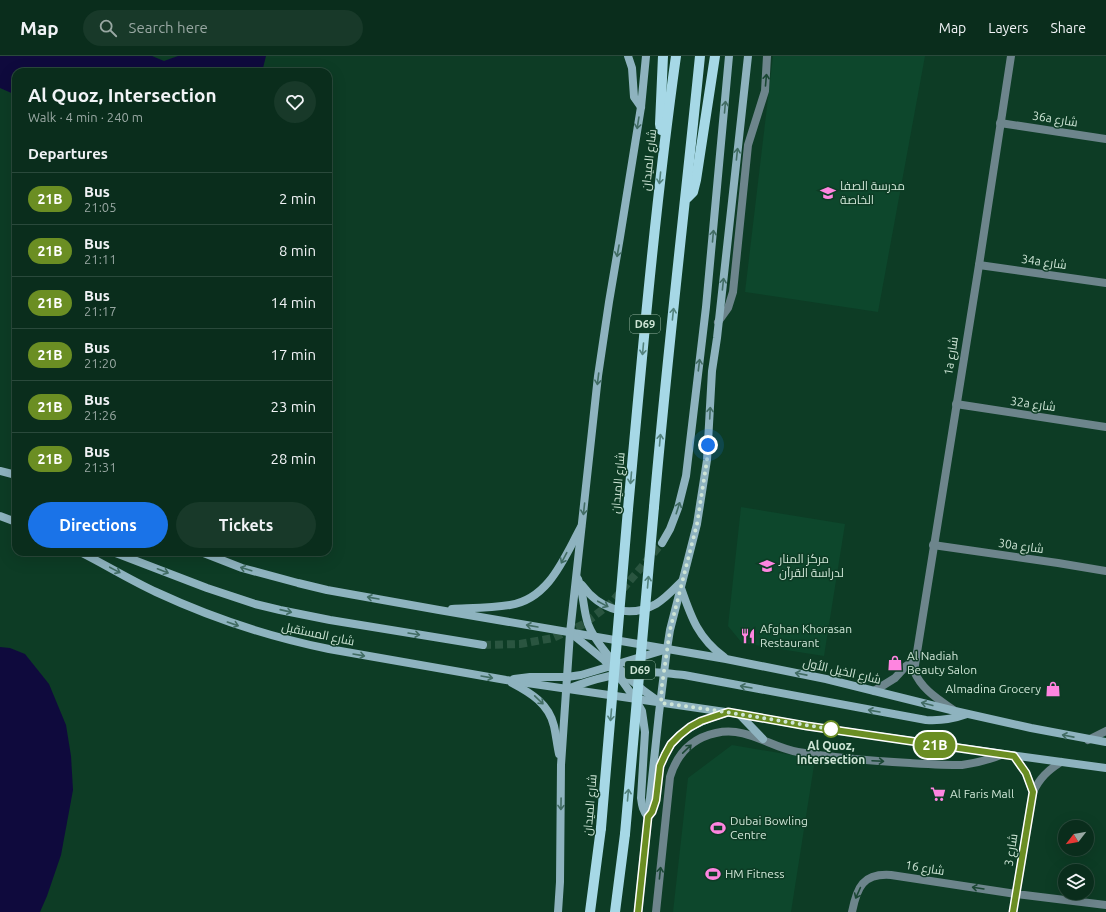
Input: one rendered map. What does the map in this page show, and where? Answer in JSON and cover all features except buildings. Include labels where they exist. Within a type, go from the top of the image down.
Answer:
[{"type":"main road","points":[[628,56],[632,68],[634,97],[640,107]]},
{"type":"main road","points":[[558,912],[560,882],[561,765],[570,633],[598,376],[640,107],[646,56]]},
{"type":"main road","points":[[663,56],[660,124],[664,139]]},
{"type":"main road","name":"شارع الميدان","points":[[590,912],[601,828],[647,306],[664,139],[676,56]]},
{"type":"main road","name":"D69","points":[[615,912],[625,834],[664,394],[686,199],[700,56]]},
{"type":"main road","points":[[686,199],[692,192],[696,180],[715,56]]},
{"type":"main road","points":[[662,543],[670,529],[678,508],[686,476],[706,307],[730,56]]},
{"type":"main road","points":[[638,912],[667,649],[681,584],[697,524],[707,460],[712,371],[748,56]]},
{"type":"main road","points":[[0,471],[12,473]]},
{"type":"main road","points":[[0,516],[12,520]]},
{"type":"main road","points":[[439,610],[511,605],[540,591],[549,583],[556,573],[583,523]]},
{"type":"main road","name":"شارع المستقبل","points":[[88,556],[154,591],[207,614],[257,632],[329,650],[566,689]]},
{"type":"main road","points":[[123,556],[207,588],[255,604],[330,620],[483,645]]},
{"type":"main road","points":[[211,556],[242,568],[327,590],[570,633],[620,674],[661,703]]},
{"type":"main road","points":[[577,576],[589,594],[597,601],[611,608],[627,611],[648,608],[657,603],[681,584]]},
{"type":"main road","points":[[577,576],[583,596],[586,616],[593,637],[612,666]]},
{"type":"main road","points":[[681,584],[696,625],[703,638],[714,650],[726,659]]},
{"type":"main road","name":"شارع الخيل الأول","points":[[570,633],[726,659],[826,679],[967,714],[1088,740],[1106,742]]},
{"type":"main road","points":[[506,680],[530,677],[567,678],[667,649]]},
{"type":"main road","points":[[566,689],[591,680],[620,674],[650,672],[692,677],[926,720],[947,720],[967,714]]},
{"type":"main road","points":[[620,674],[642,711],[645,726],[641,798],[644,811],[648,817]]},
{"type":"main road","points":[[506,680],[535,696],[550,714],[554,724],[561,765]]},
{"type":"main road","points":[[566,689],[728,712],[807,726],[1106,768]]},
{"type":"main road","points":[[648,817],[652,812],[656,800],[660,766],[671,744],[690,727],[701,721],[728,712]]},
{"type":"main road","points":[[739,714],[763,739]]},
{"type":"street","points":[[718,322],[728,308],[733,292],[748,145],[765,90],[767,56]]},
{"type":"street","name":"1a شارع","points":[[955,711],[929,693],[918,680],[914,671],[1011,56]]},
{"type":"street","name":"36a شارع","points":[[1000,123],[1106,139]]},
{"type":"street","name":"34a شارع","points":[[979,264],[1106,283]]},
{"type":"street","name":"32a شارع","points":[[956,404],[1106,427]]},
{"type":"street","name":"30a شارع","points":[[933,546],[1106,571]]},
{"type":"street","points":[[874,691],[895,678],[906,666],[916,660]]},
{"type":"street","points":[[1088,740],[1106,731]]},
{"type":"street","points":[[656,912],[670,777],[677,760],[689,746],[707,735],[717,732],[746,734],[796,752],[872,761],[962,765],[983,762],[1003,754]]},
{"type":"street","name":"شارع 3","points":[[1014,756],[1026,773],[1033,792]]},
{"type":"street","name":"شارع 3","points":[[1014,912],[1033,792],[1037,783],[1044,774],[1061,762]]},
{"type":"street","name":"شارع 16","points":[[852,912],[855,897],[863,883],[871,877],[881,874],[1016,894],[1106,905]]},
{"type":"shaded area","points":[[0,56],[152,56],[164,61],[178,56],[266,56],[263,68],[12,68],[12,93],[0,88]]},
{"type":"shaded area","name":"مدرسة الصفا الخاصة","points":[[773,56],[925,56],[878,312],[745,292]]},
{"type":"shaded area","points":[[741,507],[845,524],[824,656],[742,643],[728,626]]},
{"type":"shaded area","points":[[0,647],[10,648],[25,654],[49,684],[66,725],[71,756],[73,790],[61,855],[40,912],[0,912]]},
{"type":"shaded area","name":"Dubai Bowling Centre","points":[[732,745],[815,759],[791,912],[673,912],[688,778]]},
{"type":"tunnel","points":[[483,645],[520,644],[553,638],[584,624],[611,603],[662,543]]},
{"type":"bus line","name":"21B","points":[[638,912],[648,817],[652,812],[656,800],[660,766],[671,744],[690,727],[701,721],[728,712],[807,726],[1014,756],[1026,773],[1033,792],[1013,912]]},
{"type":"place","name":"مدرسة الصفا الخاصة","points":[[828,193]]},
{"type":"place","name":"مركز المنار لدراسة القرآن","points":[[767,566]]},
{"type":"place","name":"Afghan Khorasan Restaurant","points":[[748,636]]},
{"type":"place","name":"Al Nadiah Beauty Salon","points":[[895,663]]},
{"type":"place","name":"Almadina Grocery","points":[[1053,689]]},
{"type":"place","name":"Al Quoz, Intersection","points":[[831,729]]},
{"type":"place","name":"Al Faris Mall","points":[[938,794]]},
{"type":"place","name":"Dubai Bowling Centre","points":[[718,828]]},
{"type":"place","name":"HM Fitness","points":[[713,874]]},
{"type":"route","points":[[708,445],[697,524],[670,630],[662,685],[661,703],[831,729]]}]
